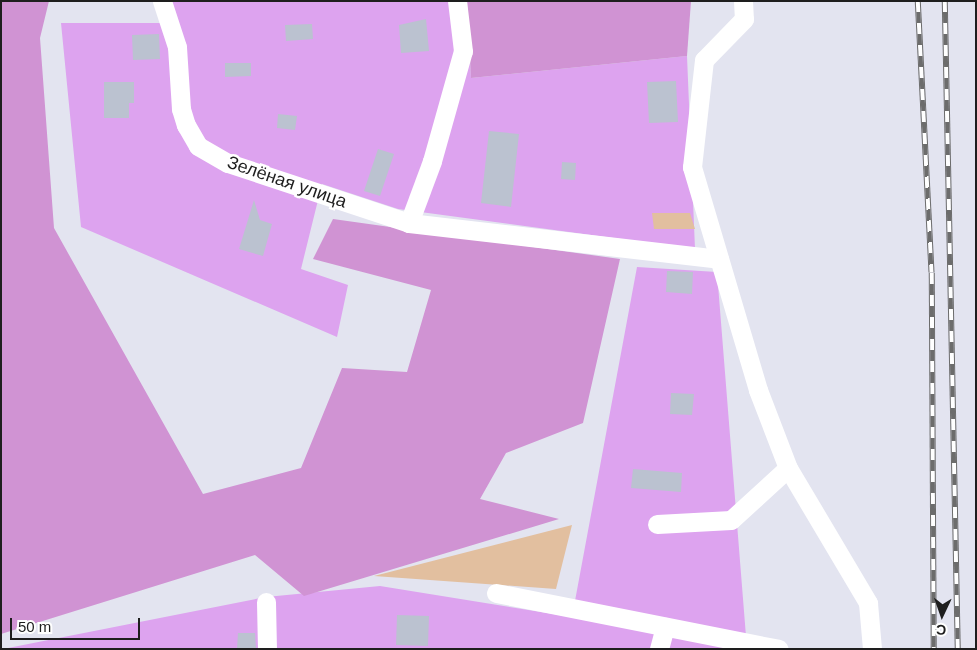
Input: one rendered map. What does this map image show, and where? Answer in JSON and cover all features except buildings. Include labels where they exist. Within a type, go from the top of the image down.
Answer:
[{"type":"street","name":"Зелёная улица","points":[[162,1],[177,47],[180,109],[198,146],[228,163],[409,222],[719,259]]},
{"type":"street","points":[[409,222],[432,161],[462,51],[457,1]]},
{"type":"street","points":[[743,1],[744,19],[704,60],[692,167],[758,390],[788,468],[868,603],[872,649]]},
{"type":"street","points":[[658,524],[730,520],[788,468]]},
{"type":"street","points":[[496,593],[779,649]]},
{"type":"street","points":[[266,602],[267,649]]},
{"type":"street","points":[[659,649],[665,627]]},
{"type":"shaded area","points":[[1,1],[49,1],[40,38],[54,228],[203,494],[301,468],[342,368],[407,372],[431,290],[313,259],[333,219],[620,259],[583,423],[506,453],[480,499],[559,519],[304,596],[255,555],[1,634]]},
{"type":"shaded area","points":[[166,1],[467,1],[471,78],[687,56],[695,249],[398,209],[322,184],[301,269],[348,285],[337,337],[81,227],[61,23],[168,23]]},
{"type":"shaded area","points":[[467,1],[691,1],[687,56],[471,78]]},
{"type":"shaded area","points":[[652,213],[690,213],[695,229],[654,229]]},
{"type":"shaded area","points":[[637,267],[717,272],[747,649],[3,649],[266,597],[380,586],[572,617]]},
{"type":"shaded area","points":[[572,525],[556,589],[374,576]]},
{"type":"railway","points":[[918,1],[932,273],[934,649]]},
{"type":"railway","points":[[945,1],[958,649]]}]
